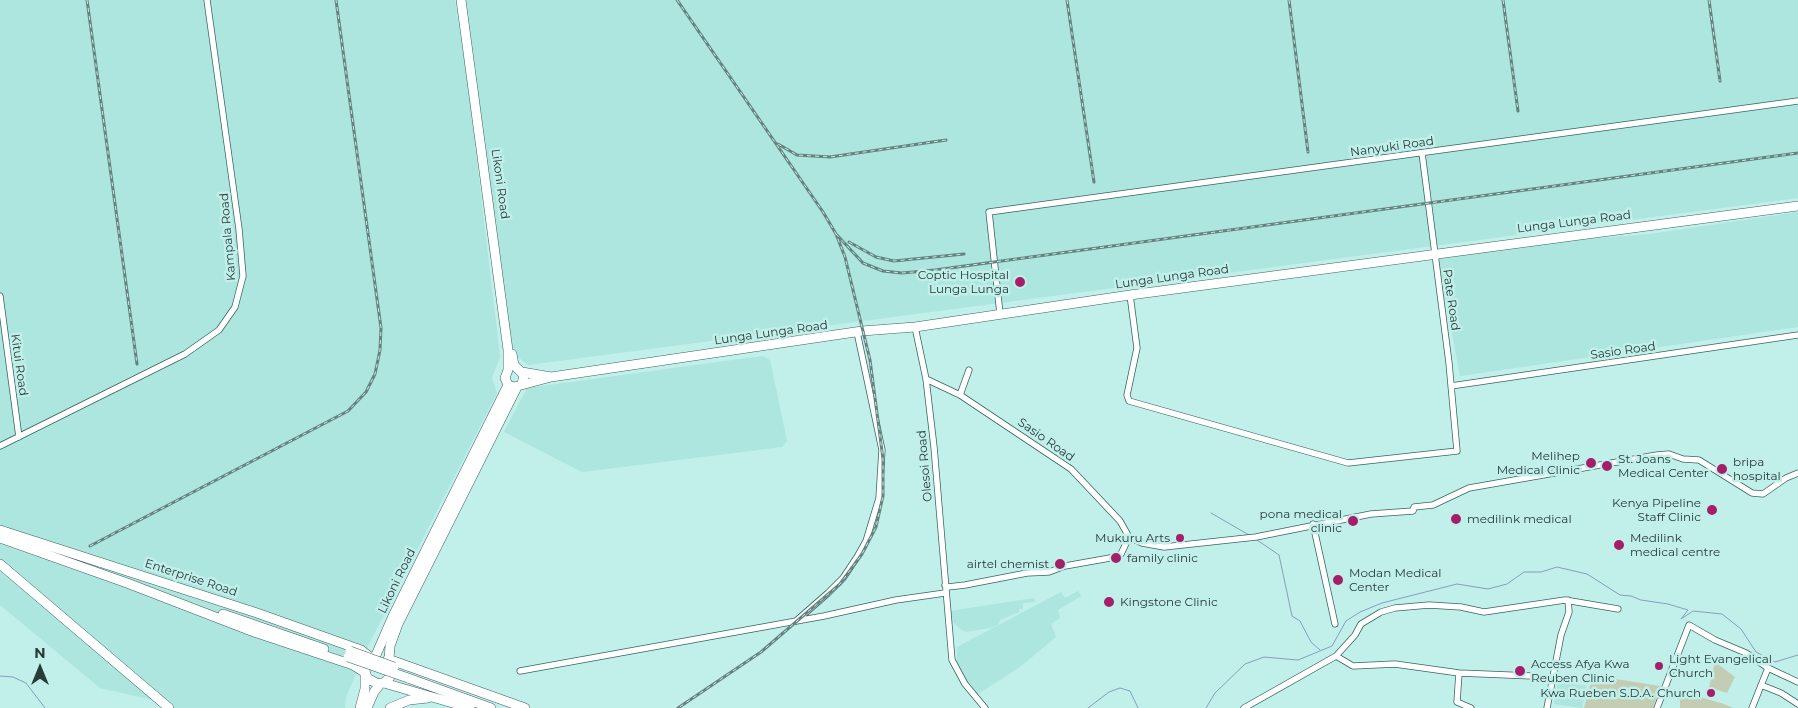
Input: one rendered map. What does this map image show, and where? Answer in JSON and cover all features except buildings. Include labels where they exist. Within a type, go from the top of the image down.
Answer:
[{"type":"main road","name":"Likoni Road","points":[[373,656],[516,385],[524,378],[520,370],[514,365],[508,335],[462,0]]},
{"type":"main road","name":"Likoni Road","points":[[467,35],[508,350],[508,370],[505,378],[516,385]]},
{"type":"main road","name":"Lunga Lunga Road","points":[[516,385],[551,377],[857,332],[915,327],[1130,294],[1798,206]]},
{"type":"main road","name":"Lunga Lunga Road","points":[[508,370],[520,370],[551,377]]},
{"type":"main road","points":[[360,708],[370,690],[383,683],[392,673],[389,660],[390,646],[398,624],[516,385]]},
{"type":"main road","name":"Enterprise Road","points":[[0,530],[204,595],[361,650],[373,656]]},
{"type":"main road","name":"Enterprise Road","points":[[0,538],[127,583],[254,632],[354,665],[365,674]]},
{"type":"main road","points":[[0,564],[169,708]]},
{"type":"main road","points":[[204,595],[215,605],[511,708]]},
{"type":"main road","points":[[196,610],[213,611],[491,708]]},
{"type":"main road","points":[[367,708],[370,690],[364,665],[373,656],[525,708]]},
{"type":"main road","points":[[365,674],[370,681],[470,708]]},
{"type":"main road","points":[[390,708],[409,700],[441,699]]},
{"type":"street","name":"Kampala Road","points":[[0,446],[185,354],[219,330],[235,308],[243,276],[240,229],[207,0]]},
{"type":"street","name":"Nanyuki Road","points":[[1000,314],[988,212],[1798,101]]},
{"type":"street","name":"Pate Road","points":[[1130,294],[1137,348],[1127,395],[1129,401],[1348,463],[1457,450],[1451,386],[1422,153]]},
{"type":"street","name":"Kitui Road","points":[[0,296],[19,437]]},
{"type":"street","name":"Olesoi Road","points":[[915,327],[926,379],[934,447],[941,551],[952,660],[965,684],[985,708]]},
{"type":"street","points":[[796,621],[843,578],[866,541],[879,498],[882,450],[857,332]]},
{"type":"street","name":"Sasio Road","points":[[1451,386],[1798,335]]},
{"type":"street","points":[[960,394],[969,370]]},
{"type":"street","name":"Sasio Road","points":[[926,379],[960,394],[1071,469],[1120,521],[1129,537]]},
{"type":"street","points":[[945,585],[948,587],[965,585],[1027,573],[1048,572],[1065,566],[1110,558],[1121,554],[1129,537],[1142,543],[1164,547],[1253,538],[1313,524],[1371,514],[1413,510],[1414,507],[1433,505],[1469,488],[1662,454],[1699,460],[1752,493],[1763,494],[1798,473]]},
{"type":"street","points":[[1313,524],[1335,624]]},
{"type":"street","points":[[520,671],[946,592]]},
{"type":"street","points":[[1244,708],[1336,656],[1355,635],[1360,624],[1382,612],[1395,608],[1429,605],[1461,607],[1484,612],[1515,609],[1536,602],[1568,600],[1618,609]]},
{"type":"street","points":[[1547,708],[1561,635],[1569,612],[1568,600]]},
{"type":"street","points":[[1657,708],[1688,625],[1715,640],[1746,653],[1768,668],[1798,682]]},
{"type":"street","points":[[1336,656],[1353,666],[1395,664],[1459,673],[1532,676],[1553,680]]},
{"type":"street","points":[[1752,708],[1768,668]]},
{"type":"street","points":[[1459,673],[1457,702],[1471,708]]},
{"type":"street","points":[[1761,685],[1798,704]]},
{"type":"shaded area","points":[[0,0],[455,0],[468,85],[500,357],[492,378],[497,393],[369,644],[346,697],[345,708],[165,708],[153,700],[100,688],[0,605]]},
{"type":"shaded area","points":[[465,0],[1798,0],[1798,198],[528,365],[518,357],[510,342]]},
{"type":"shaded area","points":[[1798,212],[1798,327],[1460,376],[1437,255],[1543,242],[1650,234]]},
{"type":"shaded area","points":[[762,356],[770,360],[787,441],[782,447],[582,472],[504,432],[527,388]]},
{"type":"shaded area","points":[[1078,591],[1081,596],[1058,610],[1060,618],[1051,624],[1056,637],[1020,667],[975,696],[957,666],[957,647],[1061,592],[1065,598]]},
{"type":"shaded area","points":[[1034,598],[1035,602],[1023,603],[1023,609],[1019,609],[1019,612],[1000,620],[998,625],[990,628],[966,632],[951,620],[950,611]]},
{"type":"shaded area","points":[[1558,681],[1587,686],[1582,708],[1554,704]]},
{"type":"green space","points":[[1715,662],[1735,677],[1727,693],[1709,687]]},
{"type":"green space","points":[[1603,677],[1660,686],[1653,708],[1584,708],[1592,678]]},
{"type":"green space","points":[[1669,688],[1733,708],[1680,708],[1680,700],[1666,697]]},
{"type":"waterway","points":[[1211,513],[1249,535]]},
{"type":"waterway","points":[[1257,540],[1279,555],[1292,616],[1300,621],[1311,642],[1320,650]]},
{"type":"waterway","points":[[1206,708],[1215,693],[1245,664],[1264,657],[1298,660],[1332,646],[1346,621],[1360,612],[1382,603],[1457,584],[1488,589],[1507,584],[1524,572],[1541,572],[1557,567],[1587,574],[1620,595],[1668,604],[1688,610],[1681,619],[1693,611],[1722,614],[1741,629],[1756,652],[1775,662],[1798,655]]},
{"type":"waterway","points":[[0,676],[13,677],[26,683],[45,708]]},
{"type":"waterway","points":[[1088,708],[1109,692],[1120,688],[1130,691],[1138,708]]},
{"type":"railway","points":[[87,0],[137,364]]},
{"type":"railway","points":[[90,546],[348,411],[366,392],[375,374],[380,350],[381,328],[336,0]]},
{"type":"railway","points":[[677,0],[823,212],[836,234],[845,257],[870,360],[883,459],[883,496],[876,527],[862,554],[840,584],[761,652],[678,708]]},
{"type":"railway","points":[[1067,0],[1094,182]]},
{"type":"railway","points":[[1289,0],[1308,152]]},
{"type":"railway","points":[[1503,0],[1518,111]]},
{"type":"railway","points":[[1709,0],[1720,81]]},
{"type":"railway","points":[[778,144],[797,155],[830,157],[946,140]]},
{"type":"railway","points":[[836,234],[863,263],[883,271],[902,273],[1798,153]]},
{"type":"railway","points":[[849,242],[876,257],[894,261],[964,254]]},
{"type":"place","name":"Coptic Hospital Lunga Lunga","points":[[1020,282]]},
{"type":"place","name":"Melihep Medical Clinic","points":[[1591,463]]},
{"type":"place","name":"St. Joans Medical Center","points":[[1607,466]]},
{"type":"place","name":"bripa hospital","points":[[1722,469]]},
{"type":"place","name":"Kenya Pipeline Staff Clinic","points":[[1712,510]]},
{"type":"place","name":"medilink medical","points":[[1456,519]]},
{"type":"place","name":"pona medical clinic","points":[[1353,521]]},
{"type":"place","name":"Mukuru Arts","points":[[1180,538]]},
{"type":"place","name":"Medilink medical centre","points":[[1619,545]]},
{"type":"place","name":"family clinic","points":[[1116,558]]},
{"type":"place","name":"airtel chemist","points":[[1060,564]]},
{"type":"place","name":"Modan Medical Center","points":[[1338,580]]},
{"type":"place","name":"Kingstone Clinic","points":[[1109,602]]},
{"type":"place","name":"Light Evangelical Church","points":[[1659,666]]},
{"type":"place","name":"Access Afya Kwa Reuben Clinic","points":[[1520,671]]},
{"type":"place","name":"Kwa Rueben S.D.A. Church","points":[[1711,693]]}]
